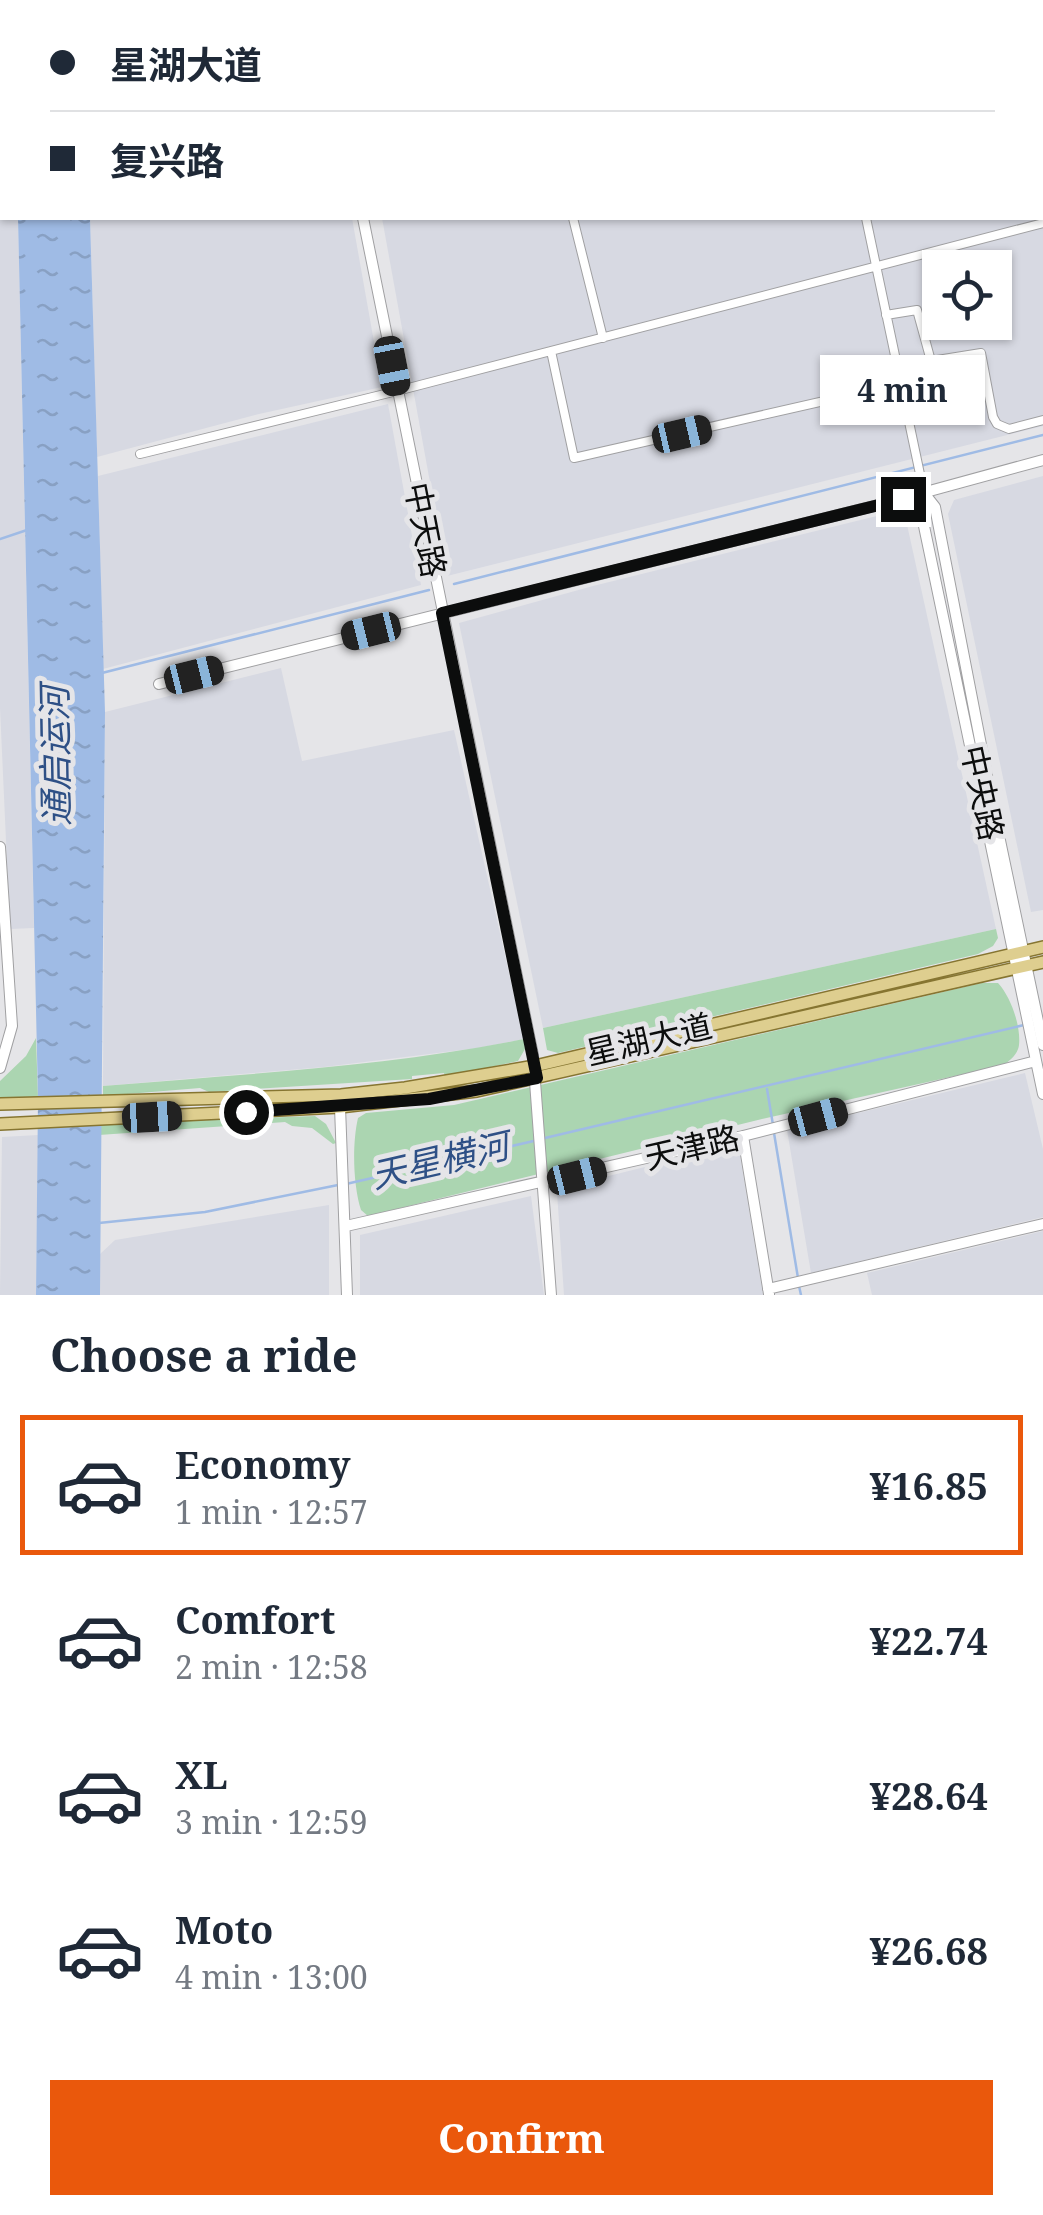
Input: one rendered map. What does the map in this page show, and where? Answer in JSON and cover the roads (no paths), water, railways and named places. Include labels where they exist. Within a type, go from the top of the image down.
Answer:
[{"type":"main road","name":"星湖大道","points":[[0,1124],[191,1116],[429,1099],[1043,947]]},
{"type":"main road","name":"星湖大道","points":[[0,1104],[189,1096],[341,1095],[536,1072],[1043,962]]},
{"type":"street","name":"中天路","points":[[364,220],[536,1072],[551,1295]]},
{"type":"street","points":[[574,220],[603,338]]},
{"type":"street","points":[[866,220],[924,493]]},
{"type":"street","points":[[140,454],[1043,224]]},
{"type":"street","points":[[886,314],[918,310],[930,361],[981,352],[993,417],[998,424],[1009,429],[1043,420]]},
{"type":"street","points":[[552,351],[574,458],[899,384]]},
{"type":"street","points":[[159,684],[1043,460]]},
{"type":"street","name":"中央路","points":[[924,493],[920,507],[1020,952],[1038,1038],[1036,1061],[1043,1094]]},
{"type":"street","points":[[0,847],[12,1026],[0,1068]]},
{"type":"street","name":"天津路","points":[[346,1226],[544,1184],[1036,1061]]},
{"type":"street","points":[[340,1107],[347,1295]]},
{"type":"street","points":[[743,1136],[768,1292],[1043,1224]]},
{"type":"water","name":"通启运河","points":[[18,220],[90,220],[105,712],[100,1295],[36,1295],[38,1098]]},
{"type":"waterway","points":[[454,584],[1043,435]]},
{"type":"waterway","points":[[0,539],[27,530]]},
{"type":"waterway","points":[[102,673],[429,590]]},
{"type":"waterway","name":"天星横河","points":[[545,1138],[1024,1025]]},
{"type":"waterway","points":[[767,1089],[773,1125]]},
{"type":"waterway","points":[[774,1133],[798,1278]]},
{"type":"waterway","name":"天星横河","points":[[346,1184],[538,1140]]},
{"type":"waterway","name":"天星横河","points":[[99,1223],[205,1212],[338,1185]]},
{"type":"waterway","points":[[799,1286],[801,1295]]}]
